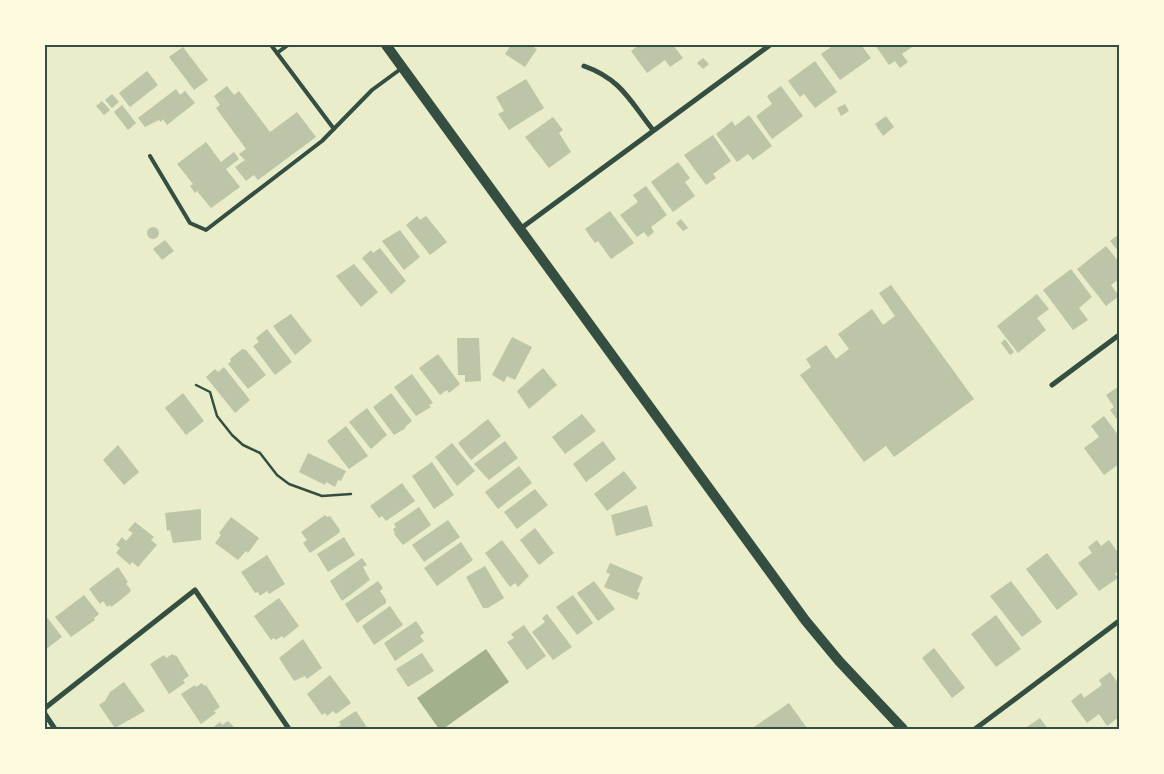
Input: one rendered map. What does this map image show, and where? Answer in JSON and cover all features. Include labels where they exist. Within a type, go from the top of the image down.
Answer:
[{"type":"main road","points":[[386,45],[805,620],[839,661],[903,729]]},
{"type":"street","points":[[520,229],[770,45]]},
{"type":"street","points":[[584,66],[610,78],[619,85],[653,130]]},
{"type":"street","points":[[1052,385],[1119,336]]},
{"type":"street","points":[[45,708],[195,590],[289,729]]},
{"type":"street","points":[[975,729],[1119,621]]},
{"type":"street","points":[[45,714],[55,729]]},
{"type":"lane","points":[[271,45],[334,129]]},
{"type":"lane","points":[[277,53],[288,45]]},
{"type":"lane","points":[[150,156],[190,223],[206,230],[322,141],[372,90],[402,68]]},
{"type":"path","points":[[196,386],[210,392],[217,416],[232,435],[243,445],[260,453],[277,475],[289,484],[322,496],[351,494]]},
{"type":"shaded area","points":[[486,649],[509,682],[443,729],[439,729],[417,698]]},
{"type":"building","points":[[511,45],[536,45],[534,48],[537,49],[525,67],[505,54]]},
{"type":"building","points":[[639,45],[673,45],[683,58],[670,67],[665,60],[647,73],[631,51]]},
{"type":"building","points":[[834,45],[861,45],[871,58],[840,80],[821,54]]},
{"type":"building","points":[[875,45],[915,45],[902,54],[908,62],[900,68],[895,61],[889,65]]},
{"type":"building","points":[[183,47],[208,80],[194,90],[169,57]]},
{"type":"building","points":[[703,58],[709,64],[703,69],[697,63]]},
{"type":"building","points":[[815,61],[837,92],[815,108],[804,94],[800,97],[788,81]]},
{"type":"building","points":[[147,71],[158,85],[130,107],[119,93]]},
{"type":"building","points":[[526,79],[544,108],[509,130],[498,114],[504,111],[496,97]]},
{"type":"building","points":[[227,86],[234,95],[239,91],[270,132],[297,112],[316,137],[258,180],[254,175],[246,181],[235,167],[245,160],[239,154],[246,149],[216,108],[220,105],[214,96]]},
{"type":"building","points":[[781,86],[803,116],[772,139],[756,116],[772,104],[767,96]]},
{"type":"building","points":[[176,89],[180,95],[185,91],[195,103],[167,125],[163,119],[161,122],[159,120],[145,127],[138,118]]},
{"type":"building","points":[[112,94],[119,102],[112,108],[105,100]]},
{"type":"building","points":[[102,101],[110,110],[104,115],[96,106]]},
{"type":"building","points":[[845,104],[849,111],[841,116],[837,108]]},
{"type":"building","points":[[122,105],[136,123],[128,130],[114,112]]},
{"type":"building","points":[[749,115],[772,146],[753,160],[748,154],[737,162],[716,134],[732,121],[735,126]]},
{"type":"building","points":[[886,116],[894,127],[883,136],[875,124]]},
{"type":"building","points":[[553,117],[563,130],[559,133],[571,152],[549,168],[525,137]]},
{"type":"building","points":[[713,135],[731,161],[713,174],[716,178],[706,185],[684,155]]},
{"type":"building","points":[[206,142],[221,162],[234,152],[239,159],[226,169],[240,187],[211,208],[197,191],[195,193],[190,186],[193,184],[177,164]]},
{"type":"building","points":[[678,162],[690,178],[685,182],[695,196],[673,212],[651,182]]},
{"type":"building","points":[[646,186],[667,215],[651,227],[654,232],[648,237],[644,232],[637,237],[620,215],[638,202],[633,195]]},
{"type":"building","points":[[610,211],[634,243],[611,259],[598,241],[595,243],[585,229]]},
{"type":"building","points":[[417,216],[420,220],[426,216],[447,242],[430,255],[406,225]]},
{"type":"building","points":[[681,219],[688,228],[683,231],[676,223]]},
{"type":"building","points":[[151,227],[155,227],[159,233],[155,239],[151,239],[147,235],[147,231]]},
{"type":"building","points":[[400,230],[420,257],[404,270],[382,241]]},
{"type":"building","points":[[1119,234],[1119,252],[1110,241]]},
{"type":"building","points":[[165,240],[174,251],[162,260],[153,249]]},
{"type":"building","points":[[1106,246],[1119,262],[1119,279],[1111,285],[1119,296],[1106,306],[1077,269]]},
{"type":"building","points":[[380,248],[406,281],[391,294],[362,258],[371,250],[373,253]]},
{"type":"building","points":[[354,264],[378,292],[361,307],[336,276]]},
{"type":"building","points":[[1071,269],[1092,297],[1079,308],[1088,320],[1073,330],[1043,290]]},
{"type":"building","points":[[891,285],[974,399],[894,457],[886,446],[864,462],[800,375],[811,367],[806,359],[826,345],[836,359],[849,349],[838,334],[872,309],[883,325],[895,316],[879,293]]},
{"type":"building","points":[[1037,294],[1049,309],[1037,318],[1046,330],[1018,353],[997,326]]},
{"type":"building","points":[[291,314],[312,341],[295,355],[273,326]]},
{"type":"building","points":[[267,329],[292,362],[275,375],[253,346],[259,342],[256,338]]},
{"type":"building","points":[[512,337],[532,347],[515,380],[507,376],[504,382],[492,375]]},
{"type":"building","points":[[457,338],[479,338],[481,381],[465,382],[465,375],[458,375]]},
{"type":"building","points":[[1005,339],[1014,352],[1010,355],[1001,343]]},
{"type":"building","points":[[242,349],[246,350],[266,375],[248,389],[228,364],[231,361],[230,359]]},
{"type":"building","points":[[438,354],[460,384],[449,393],[447,390],[440,395],[419,368]]},
{"type":"building","points":[[224,367],[250,400],[235,413],[206,377],[215,369],[218,372]]},
{"type":"building","points":[[543,368],[557,385],[529,409],[517,391]]},
{"type":"building","points":[[412,374],[433,403],[429,405],[431,407],[416,416],[394,387]]},
{"type":"building","points":[[1119,386],[1119,422],[1110,410],[1114,407],[1106,395]]},
{"type":"building","points":[[183,393],[204,421],[186,435],[165,408]]},
{"type":"building","points":[[391,393],[412,421],[406,428],[394,435],[373,407]]},
{"type":"building","points":[[367,408],[387,435],[371,449],[349,422]]},
{"type":"building","points":[[582,414],[596,431],[565,454],[552,437]]},
{"type":"building","points":[[1104,416],[1119,436],[1119,464],[1104,475],[1084,448],[1099,437],[1091,426]]},
{"type":"building","points":[[488,419],[501,436],[471,460],[458,443]]},
{"type":"building","points":[[346,426],[368,456],[349,469],[327,441]]},
{"type":"building","points":[[505,441],[518,458],[489,480],[474,464]]},
{"type":"building","points":[[603,441],[616,459],[586,482],[573,464]]},
{"type":"building","points":[[452,443],[475,471],[457,486],[435,457]]},
{"type":"building","points":[[118,445],[139,472],[124,485],[103,460]]},
{"type":"building","points":[[308,453],[346,471],[341,481],[338,480],[335,487],[326,482],[325,485],[299,472]]},
{"type":"building","points":[[432,462],[454,495],[434,509],[412,476]]},
{"type":"building","points":[[519,466],[532,483],[498,509],[485,492]]},
{"type":"building","points":[[624,471],[637,488],[607,511],[594,494]]},
{"type":"building","points":[[402,483],[415,501],[386,521],[382,516],[379,518],[370,506]]},
{"type":"building","points":[[535,489],[548,505],[517,529],[504,512]]},
{"type":"building","points":[[647,505],[653,526],[616,536],[611,515]]},
{"type":"building","points":[[419,507],[431,525],[403,545],[394,534],[393,529],[396,527],[394,524]]},
{"type":"building","points":[[201,509],[201,540],[173,543],[170,530],[167,531],[165,513]]},
{"type":"building","points":[[325,515],[327,517],[330,516],[340,530],[339,533],[310,553],[303,543],[307,540],[301,532]]},
{"type":"building","points":[[231,517],[259,538],[248,553],[246,551],[238,560],[215,543],[221,535],[219,533]]},
{"type":"building","points":[[448,520],[460,537],[424,562],[412,545]]},
{"type":"building","points":[[135,522],[154,537],[151,540],[157,545],[138,567],[132,562],[130,565],[116,553],[120,548],[116,545],[122,537],[126,541],[133,533],[128,530]]},
{"type":"building","points":[[535,528],[554,553],[539,565],[520,540]]},
{"type":"building","points":[[344,537],[355,555],[328,572],[317,554]]},
{"type":"building","points":[[502,540],[529,576],[518,587],[515,583],[510,587],[485,553]]},
{"type":"building","points":[[1097,540],[1101,546],[1109,540],[1119,554],[1119,570],[1115,574],[1118,578],[1099,591],[1078,563],[1092,553],[1088,547]]},
{"type":"building","points":[[461,542],[473,560],[437,586],[424,568]]},
{"type":"building","points":[[1047,553],[1078,594],[1057,610],[1026,569]]},
{"type":"building","points":[[267,555],[285,584],[269,594],[267,591],[260,596],[258,592],[255,593],[241,572]]},
{"type":"building","points":[[362,558],[367,565],[363,567],[370,580],[342,601],[330,581]]},
{"type":"building","points":[[610,563],[643,577],[637,592],[640,593],[637,600],[604,587],[610,574],[606,572]]},
{"type":"building","points":[[485,566],[504,598],[488,608],[483,608],[466,577]]},
{"type":"building","points":[[118,567],[131,590],[111,607],[110,605],[107,607],[103,601],[100,604],[89,589]]},
{"type":"building","points":[[378,581],[383,588],[380,591],[386,603],[357,623],[345,604]]},
{"type":"building","points":[[594,581],[615,609],[598,621],[577,593]]},
{"type":"building","points":[[1011,581],[1042,622],[1022,637],[990,596]]},
{"type":"building","points":[[84,595],[99,614],[94,618],[95,620],[71,637],[55,617]]},
{"type":"building","points":[[573,595],[593,623],[577,635],[556,607]]},
{"type":"building","points":[[279,598],[299,626],[284,638],[282,636],[276,640],[274,638],[271,640],[254,616]]},
{"type":"building","points":[[390,606],[403,625],[374,645],[362,626]]},
{"type":"building","points":[[547,614],[572,647],[553,660],[532,632],[545,622],[542,618]]},
{"type":"building","points":[[996,615],[1021,649],[996,667],[971,634]]},
{"type":"building","points":[[45,617],[62,637],[45,650]]},
{"type":"building","points":[[416,621],[424,633],[420,636],[424,641],[395,661],[384,643]]},
{"type":"building","points":[[524,625],[546,656],[527,670],[507,642],[514,638],[511,634]]},
{"type":"building","points":[[303,639],[322,668],[307,679],[305,676],[294,681],[279,658]]},
{"type":"building","points":[[934,648],[965,688],[952,698],[922,658]]},
{"type":"building","points":[[422,653],[434,671],[408,687],[396,669]]},
{"type":"building","points":[[173,654],[174,656],[176,655],[189,676],[183,680],[185,683],[169,694],[150,664],[164,655],[166,658]]},
{"type":"building","points":[[1110,672],[1119,684],[1119,717],[1107,726],[1099,714],[1087,723],[1071,701],[1081,693],[1084,698],[1102,685],[1099,680]]},
{"type":"building","points":[[330,675],[351,703],[336,714],[333,711],[327,716],[325,713],[322,715],[307,694]]},
{"type":"building","points":[[124,682],[145,711],[115,728],[99,705],[105,701],[110,692]]},
{"type":"building","points":[[202,683],[204,686],[206,685],[220,707],[214,711],[216,713],[201,724],[181,694]]},
{"type":"building","points":[[789,703],[807,728],[755,729],[754,727]]},
{"type":"building","points":[[356,711],[368,729],[334,729],[341,725],[339,722]]},
{"type":"building","points":[[1040,718],[1048,729],[1024,729]]},
{"type":"building","points":[[228,721],[236,729],[211,729],[220,722],[222,725]]}]
